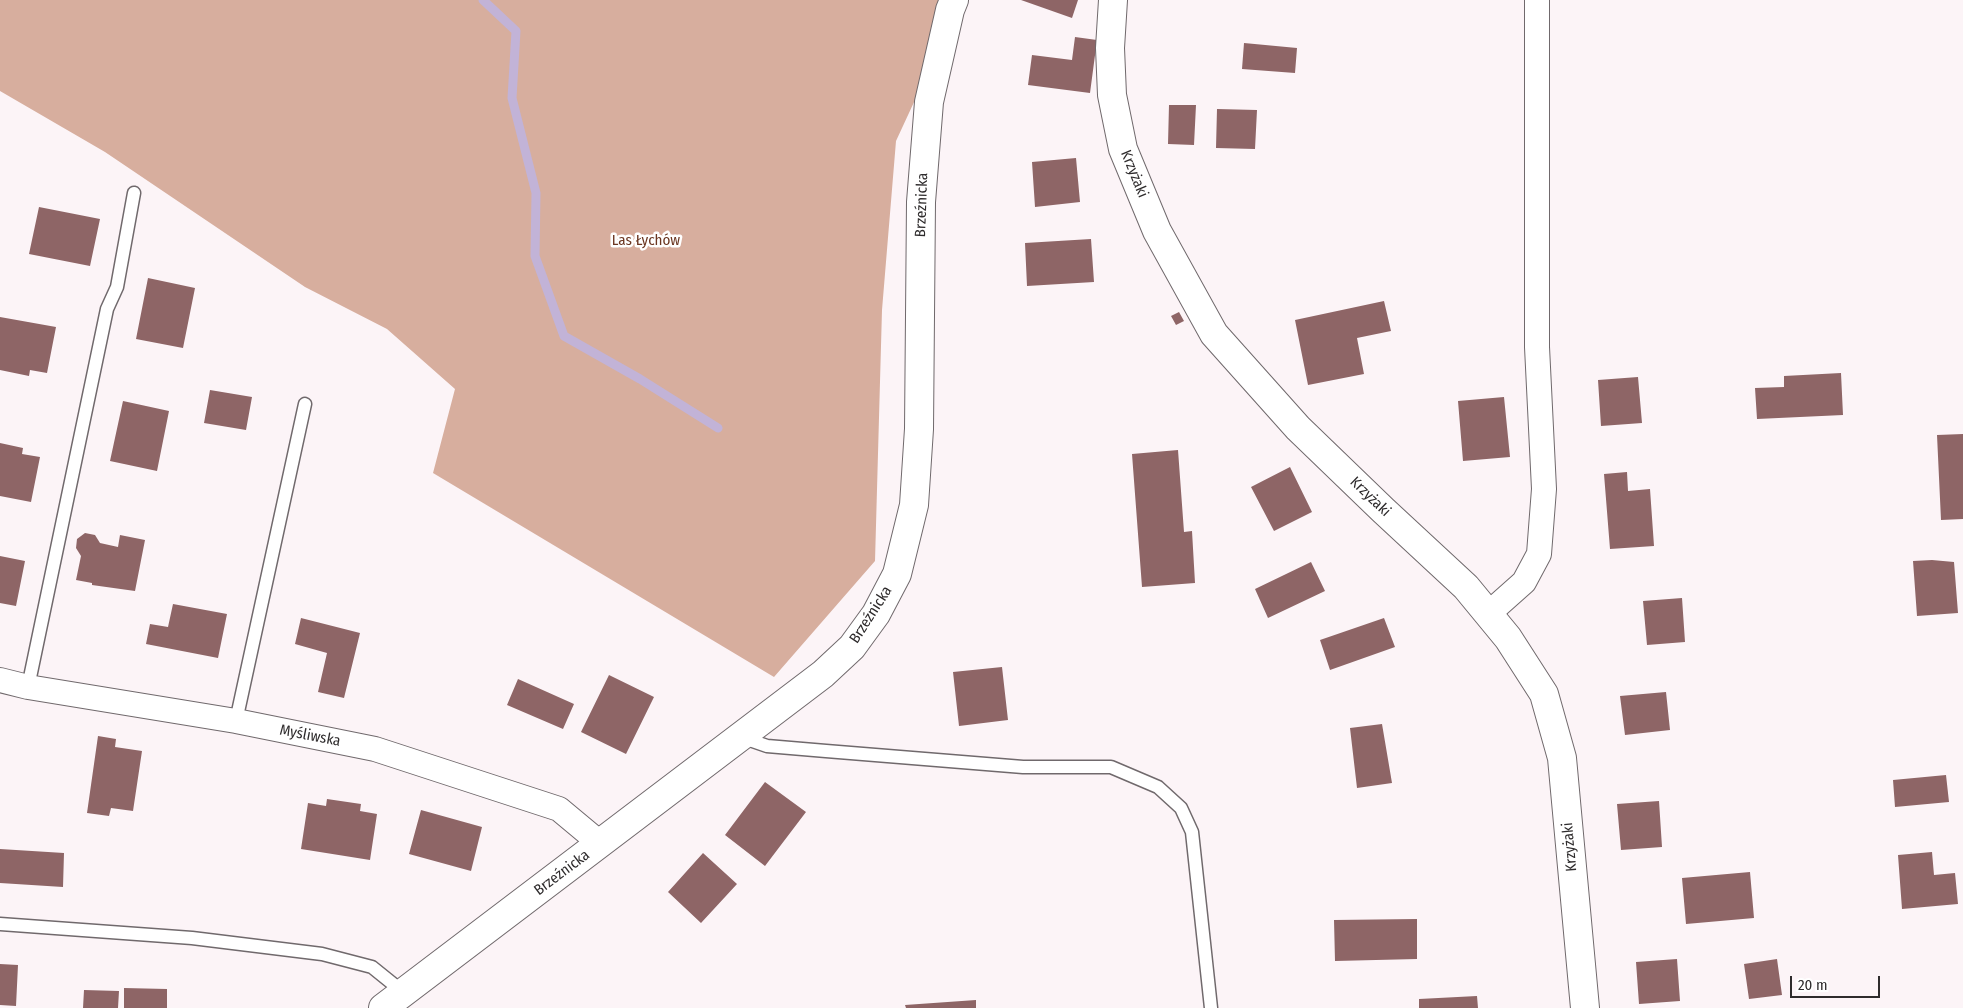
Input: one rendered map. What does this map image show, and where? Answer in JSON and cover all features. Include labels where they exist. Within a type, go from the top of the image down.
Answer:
[{"type":"street","name":"Brzeźnicka","points":[[393,1000],[601,844],[822,674],[852,647],[876,614],[897,574],[914,505],[919,430],[921,202],[929,102],[950,10],[954,0]]},
{"type":"street","name":"Krzyżaki","points":[[1113,0],[1110,48],[1112,95],[1123,149],[1157,231],[1214,334],[1298,428],[1382,510],[1466,586],[1508,638],[1544,694],[1562,758],[1585,1008]]},
{"type":"street","points":[[1488,614],[1524,582],[1539,554],[1544,489],[1537,347],[1537,0]]},
{"type":"street","name":"Myśliwska","points":[[0,680],[28,687],[236,721],[375,749],[559,809],[601,844]]},
{"type":"lane","points":[[28,687],[107,309],[117,287],[134,193]]},
{"type":"lane","points":[[236,721],[304,404]]},
{"type":"lane","points":[[741,737],[767,746],[836,752],[1023,767],[1111,767],[1158,786],[1181,808],[1192,832],[1211,1008]]},
{"type":"lane","points":[[0,924],[192,938],[322,954],[372,967],[393,1000]]},
{"type":"green space","name":"Las Łychów","points":[[0,0],[944,0],[921,87],[896,141],[882,310],[875,561],[774,677],[433,473],[455,389],[387,329],[305,287],[105,152],[0,91]]},
{"type":"building","points":[[1021,0],[1078,0],[1072,18]]},
{"type":"building","points":[[1075,37],[1097,40],[1090,93],[1028,85],[1032,55],[1072,60]]},
{"type":"building","points":[[1244,43],[1297,48],[1295,73],[1242,69]]},
{"type":"building","points":[[1169,105],[1196,105],[1194,145],[1168,144]]},
{"type":"building","points":[[1217,109],[1257,110],[1255,149],[1216,148]]},
{"type":"building","points":[[1076,158],[1080,202],[1035,207],[1032,162]]},
{"type":"building","points":[[39,207],[100,219],[90,266],[29,254]]},
{"type":"building","points":[[1091,239],[1094,282],[1027,286],[1025,243]]},
{"type":"building","points":[[148,278],[195,288],[183,348],[136,339]]},
{"type":"building","points":[[1384,301],[1391,331],[1357,338],[1364,374],[1308,385],[1295,320]]},
{"type":"building","points":[[1179,312],[1184,321],[1176,325],[1171,316]]},
{"type":"building","points":[[0,317],[56,327],[47,373],[30,370],[29,376],[0,370]]},
{"type":"building","points":[[1841,373],[1843,415],[1757,419],[1755,388],[1784,387],[1784,376]]},
{"type":"building","points":[[1638,377],[1642,423],[1601,426],[1598,380]]},
{"type":"building","points":[[210,390],[252,397],[246,430],[204,423]]},
{"type":"building","points":[[1504,397],[1510,457],[1463,461],[1458,401]]},
{"type":"building","points":[[123,401],[169,411],[157,471],[110,461]]},
{"type":"building","points":[[1963,434],[1963,519],[1941,520],[1937,435]]},
{"type":"building","points":[[0,443],[23,448],[22,454],[40,457],[31,502],[0,496]]},
{"type":"building","points":[[1178,450],[1184,532],[1192,531],[1195,583],[1142,587],[1132,454]]},
{"type":"building","points":[[1290,467],[1312,512],[1274,531],[1251,487]]},
{"type":"building","points":[[1627,472],[1628,491],[1650,489],[1654,546],[1610,549],[1604,474]]},
{"type":"building","points":[[85,533],[95,535],[100,543],[118,547],[120,535],[145,540],[135,591],[92,585],[92,583],[76,580],[81,556],[76,548],[77,539]]},
{"type":"building","points":[[0,556],[25,561],[16,606],[0,603]]},
{"type":"building","points":[[1913,561],[1954,562],[1958,613],[1917,616]]},
{"type":"building","points":[[1311,562],[1325,591],[1268,618],[1255,589]]},
{"type":"building","points":[[1682,598],[1685,642],[1647,645],[1643,601]]},
{"type":"building","points":[[173,604],[227,614],[218,658],[146,644],[150,624],[168,627]]},
{"type":"building","points":[[301,618],[360,633],[344,698],[318,692],[327,653],[295,644]]},
{"type":"building","points":[[1384,618],[1395,647],[1330,670],[1320,640]]},
{"type":"building","points":[[1002,667],[1008,720],[959,726],[953,672]]},
{"type":"building","points":[[609,675],[654,697],[626,754],[581,732]]},
{"type":"building","points":[[518,679],[574,704],[563,729],[507,705]]},
{"type":"building","points":[[1666,692],[1670,730],[1625,735],[1620,696]]},
{"type":"building","points":[[1382,724],[1392,783],[1357,788],[1350,728]]},
{"type":"building","points":[[98,736],[116,739],[115,747],[142,751],[133,811],[111,808],[109,816],[87,813]]},
{"type":"building","points":[[1946,775],[1949,802],[1895,807],[1893,780]]},
{"type":"building","points":[[765,782],[806,812],[765,866],[725,835]]},
{"type":"building","points":[[327,799],[361,804],[360,811],[377,814],[370,860],[301,849],[308,803],[326,806]]},
{"type":"building","points":[[1659,801],[1662,847],[1621,850],[1617,804]]},
{"type":"building","points":[[421,810],[482,827],[471,871],[409,854]]},
{"type":"building","points":[[0,849],[64,853],[63,887],[0,883]]},
{"type":"building","points":[[1932,852],[1934,875],[1955,873],[1958,904],[1902,909],[1898,855]]},
{"type":"building","points":[[703,853],[737,884],[701,923],[668,892]]},
{"type":"building","points":[[1750,872],[1754,918],[1686,924],[1682,878]]},
{"type":"building","points":[[1417,919],[1417,959],[1335,961],[1334,920]]},
{"type":"building","points":[[1677,959],[1680,1001],[1639,1004],[1636,962]]},
{"type":"building","points":[[1777,959],[1782,995],[1749,999],[1744,964]]},
{"type":"building","points":[[0,964],[18,965],[16,1006],[0,1005]]},
{"type":"building","points":[[124,988],[167,989],[167,1008],[124,1008]]},
{"type":"building","points":[[84,990],[119,991],[118,1008],[83,1008]]},
{"type":"building","points":[[1477,996],[1478,1008],[1419,1008],[1419,999]]},
{"type":"building","points":[[976,1000],[976,1008],[906,1008],[905,1005]]},
{"type":"waterway","points":[[483,0],[516,31],[512,98],[536,193],[535,256],[564,336],[640,379],[718,428]]}]
